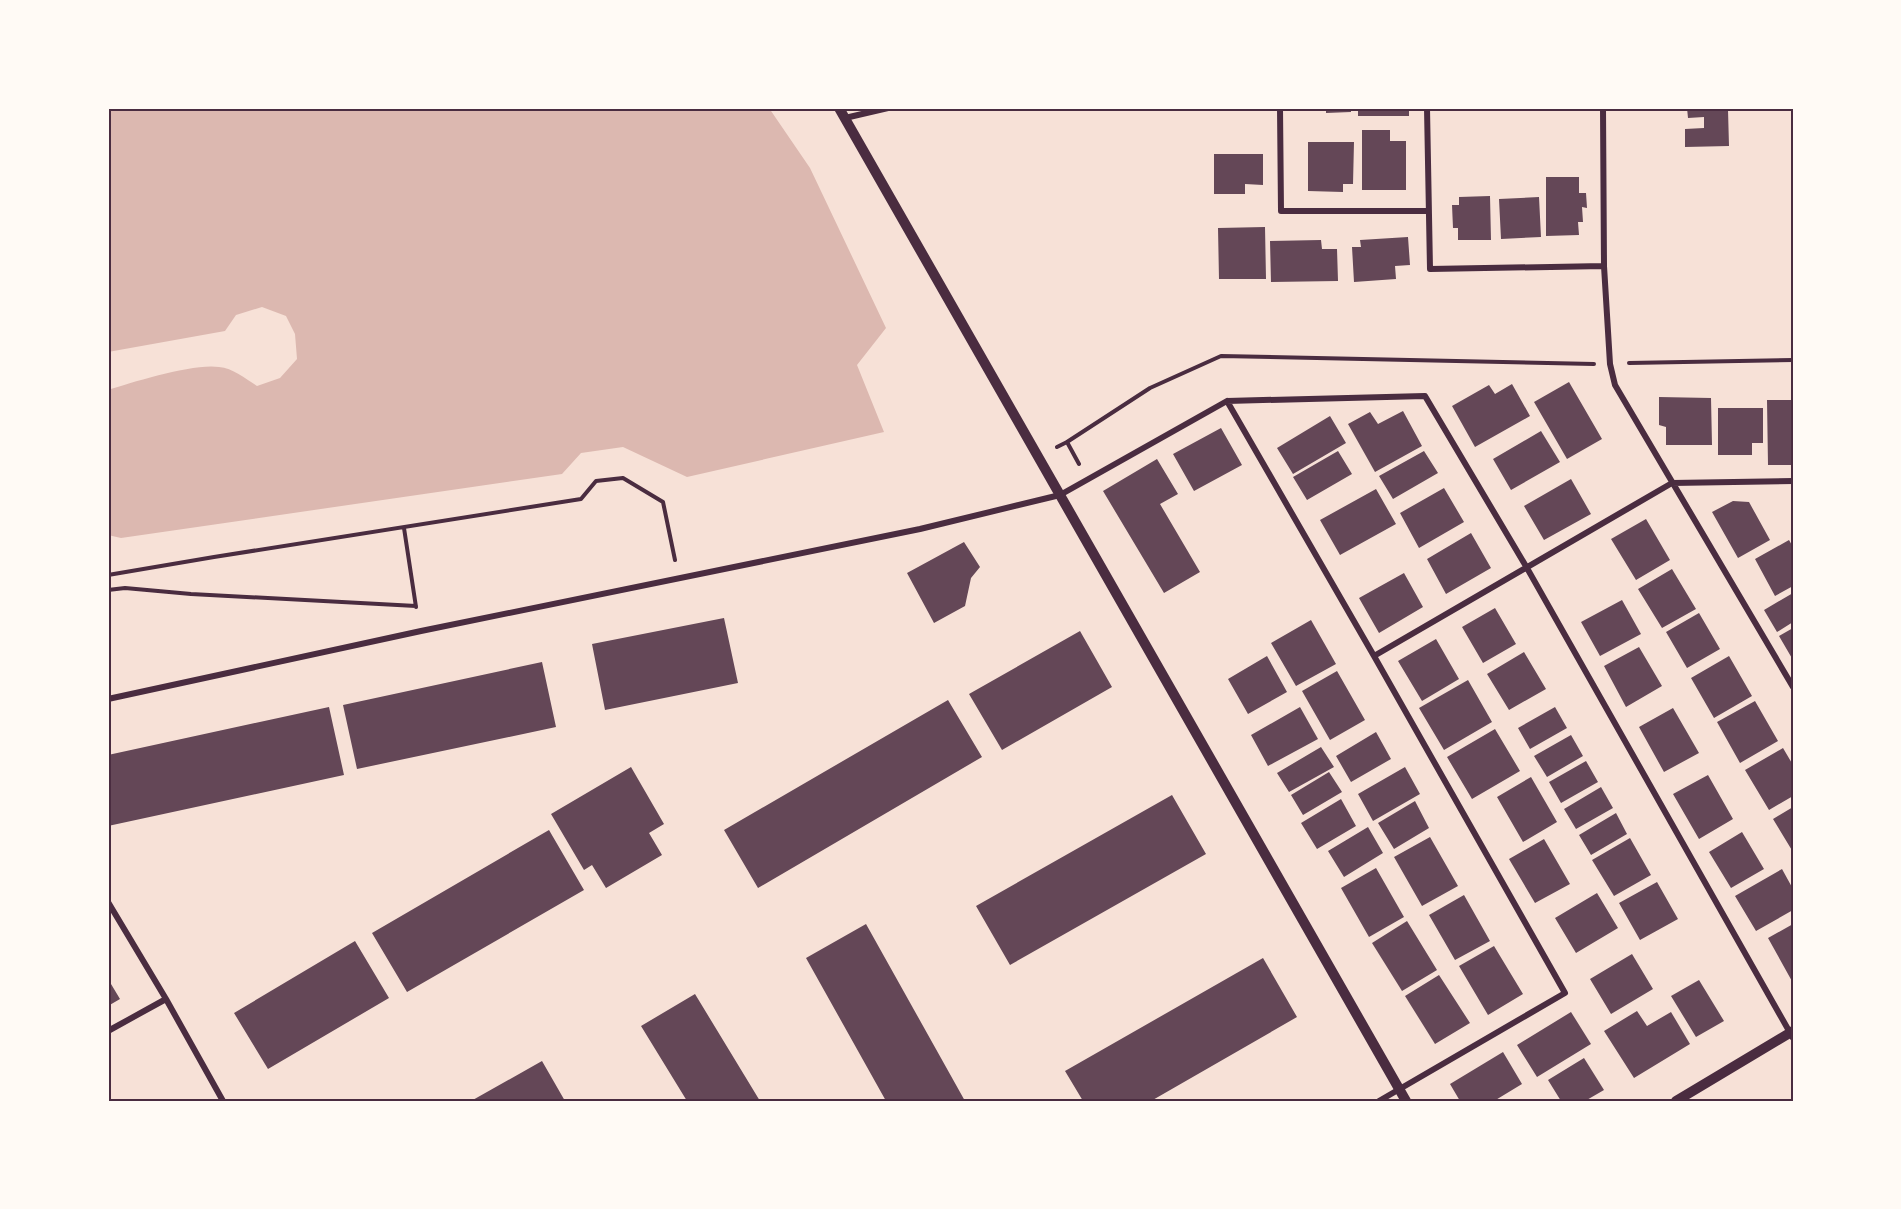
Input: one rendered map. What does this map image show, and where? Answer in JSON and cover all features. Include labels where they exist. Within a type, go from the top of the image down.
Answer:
[{"type":"street","points":[[839,108],[1406,1101]]},
{"type":"street","points":[[845,118],[888,108],[904,108]]},
{"type":"street","points":[[1280,108],[1281,211],[1427,211]]},
{"type":"street","points":[[1426,108],[1430,269],[1604,266]]},
{"type":"street","points":[[1603,108],[1604,266],[1610,364],[1615,385],[1793,687]]},
{"type":"street","points":[[108,699],[421,631],[920,529],[1060,495],[1227,401],[1425,396],[1527,568],[1792,1034],[1676,1101]]},
{"type":"street","points":[[1227,401],[1565,993],[1379,1101]]},
{"type":"street","points":[[1374,656],[1672,483],[1793,481]]},
{"type":"street","points":[[108,902],[223,1101]]},
{"type":"street","points":[[108,1031],[166,999]]},
{"type":"path","points":[[1057,447],[1150,388],[1221,356],[1597,364]]},
{"type":"path","points":[[1622,363],[1793,360]]},
{"type":"path","points":[[1067,442],[1081,467]]},
{"type":"path","points":[[108,575],[581,499],[596,481],[623,477],[663,502],[670,538]]},
{"type":"path","points":[[404,528],[413,590]]},
{"type":"path","points":[[108,590],[125,588],[191,594],[416,606]]},
{"type":"shaded area","points":[[108,108],[769,108],[810,168],[886,328],[857,365],[884,432],[687,477],[623,447],[581,453],[562,474],[121,538],[108,535],[108,390],[164,374],[208,367],[229,369],[257,386],[280,378],[297,359],[295,334],[286,316],[262,307],[236,315],[225,331],[108,352]]},
{"type":"building","points":[[1326,108],[1351,108],[1351,112],[1326,113]]},
{"type":"building","points":[[1358,108],[1409,108],[1409,116],[1358,116]]},
{"type":"building","points":[[1687,108],[1738,108],[1738,110],[1728,110],[1729,146],[1685,147],[1685,129],[1704,128],[1704,117],[1688,118]]},
{"type":"building","points":[[1362,130],[1390,130],[1390,141],[1406,141],[1406,190],[1362,190]]},
{"type":"building","points":[[1308,142],[1354,142],[1353,184],[1343,184],[1343,192],[1308,191]]},
{"type":"building","points":[[1214,154],[1263,154],[1263,185],[1245,184],[1245,194],[1214,194]]},
{"type":"building","points":[[1546,177],[1579,177],[1579,193],[1586,193],[1587,208],[1582,207],[1583,222],[1578,222],[1579,235],[1546,236]]},
{"type":"building","points":[[1490,196],[1491,240],[1458,240],[1458,228],[1453,228],[1452,205],[1459,205],[1459,197]]},
{"type":"building","points":[[1539,197],[1541,237],[1501,239],[1499,199]]},
{"type":"building","points":[[1265,227],[1266,279],[1219,279],[1218,228]]},
{"type":"building","points":[[1408,237],[1410,265],[1395,266],[1396,279],[1354,282],[1352,247],[1361,247],[1360,240]]},
{"type":"building","points":[[1321,240],[1322,249],[1337,249],[1338,281],[1271,282],[1270,241]]},
{"type":"building","points":[[1569,382],[1602,439],[1567,459],[1534,402]]},
{"type":"building","points":[[1512,384],[1530,416],[1475,447],[1452,406],[1489,385],[1495,394]]},
{"type":"building","points":[[1659,397],[1711,398],[1712,445],[1666,445],[1666,427],[1659,425]]},
{"type":"building","points":[[1767,400],[1793,400],[1793,465],[1768,465]]},
{"type":"building","points":[[1718,408],[1763,408],[1763,443],[1752,443],[1752,455],[1718,455]]},
{"type":"building","points":[[1403,411],[1422,446],[1375,472],[1348,424],[1370,412],[1378,424]]},
{"type":"building","points":[[1330,416],[1346,443],[1293,474],[1277,448]]},
{"type":"building","points":[[1221,428],[1242,465],[1194,491],[1173,454]]},
{"type":"building","points":[[1541,431],[1560,462],[1511,490],[1493,459]]},
{"type":"building","points":[[1338,451],[1352,474],[1307,500],[1293,477]]},
{"type":"building","points":[[1424,451],[1438,473],[1393,499],[1379,476]]},
{"type":"building","points":[[1157,459],[1178,494],[1160,504],[1200,572],[1164,593],[1103,491]]},
{"type":"building","points":[[1571,479],[1591,514],[1544,540],[1524,506]]},
{"type":"building","points":[[1444,488],[1464,522],[1419,548],[1400,513]]},
{"type":"building","points":[[1376,489],[1396,524],[1340,555],[1320,520]]},
{"type":"building","points":[[1733,501],[1749,502],[1770,540],[1738,558],[1712,512]]},
{"type":"building","points":[[1646,519],[1670,560],[1636,580],[1611,539]]},
{"type":"building","points":[[1471,533],[1491,568],[1446,594],[1427,559]]},
{"type":"building","points":[[1789,540],[1793,547],[1793,586],[1775,596],[1755,559]]},
{"type":"building","points":[[964,542],[980,567],[971,578],[965,606],[934,623],[907,573]]},
{"type":"building","points":[[1672,569],[1696,609],[1662,628],[1638,589]]},
{"type":"building","points":[[1404,573],[1423,607],[1379,633],[1359,598]]},
{"type":"building","points":[[1793,593],[1793,622],[1777,632],[1764,610]]},
{"type":"building","points":[[1622,600],[1641,634],[1600,656],[1581,622]]},
{"type":"building","points":[[1495,608],[1516,644],[1483,663],[1462,627]]},
{"type":"building","points":[[1699,613],[1720,649],[1687,668],[1666,632]]},
{"type":"building","points":[[724,618],[738,683],[605,710],[592,644]]},
{"type":"building","points":[[1311,620],[1336,664],[1296,686],[1271,643]]},
{"type":"building","points":[[1793,628],[1793,660],[1779,636]]},
{"type":"building","points":[[1080,631],[1112,687],[1002,750],[969,694]]},
{"type":"building","points":[[1436,639],[1459,679],[1422,701],[1398,661]]},
{"type":"building","points":[[1639,647],[1662,686],[1626,707],[1604,666]]},
{"type":"building","points":[[1524,652],[1546,689],[1509,710],[1487,674]]},
{"type":"building","points":[[1267,656],[1287,692],[1248,714],[1228,679]]},
{"type":"building","points":[[1729,656],[1752,696],[1714,718],[1691,678]]},
{"type":"building","points":[[542,662],[556,727],[357,769],[343,705]]},
{"type":"building","points":[[1337,671],[1365,720],[1330,740],[1302,691]]},
{"type":"building","points":[[1468,680],[1492,722],[1444,750],[1419,708]]},
{"type":"building","points":[[948,700],[982,757],[758,888],[724,830]]},
{"type":"building","points":[[1755,701],[1778,741],[1740,763],[1717,722]]},
{"type":"building","points":[[329,707],[344,775],[108,826],[108,755]]},
{"type":"building","points":[[1300,707],[1318,739],[1268,766],[1251,735]]},
{"type":"building","points":[[1555,707],[1567,728],[1530,749],[1518,728]]},
{"type":"building","points":[[1673,708],[1699,753],[1664,772],[1639,727]]},
{"type":"building","points":[[1495,729],[1520,771],[1472,799],[1447,757]]},
{"type":"building","points":[[1376,732],[1391,759],[1351,782],[1336,756]]},
{"type":"building","points":[[1571,735],[1583,756],[1547,777],[1534,756]]},
{"type":"building","points":[[1321,747],[1334,767],[1289,792],[1277,773]]},
{"type":"building","points":[[1783,748],[1793,765],[1793,796],[1769,810],[1745,770]]},
{"type":"building","points":[[1586,761],[1598,782],[1561,803],[1549,782]]},
{"type":"building","points":[[631,767],[664,824],[649,833],[662,855],[606,888],[592,865],[584,870],[551,814]]},
{"type":"building","points":[[1405,767],[1420,794],[1373,821],[1358,794]]},
{"type":"building","points":[[1329,772],[1342,792],[1303,815],[1291,795]]},
{"type":"building","points":[[1708,775],[1733,819],[1699,839],[1673,794]]},
{"type":"building","points":[[1531,777],[1557,822],[1523,842],[1497,797]]},
{"type":"building","points":[[1601,787],[1613,808],[1576,829],[1564,809]]},
{"type":"building","points":[[1172,795],[1206,854],[1010,965],[976,906]]},
{"type":"building","points":[[1341,799],[1356,826],[1317,849],[1301,823]]},
{"type":"building","points":[[1415,801],[1429,828],[1394,849],[1378,823]]},
{"type":"building","points":[[1793,807],[1793,852],[1773,819]]},
{"type":"building","points":[[1616,813],[1627,834],[1591,855],[1579,835]]},
{"type":"building","points":[[1368,827],[1383,853],[1344,877],[1328,851]]},
{"type":"building","points":[[549,830],[584,890],[407,992],[372,933]]},
{"type":"building","points":[[1742,832],[1764,869],[1731,888],[1709,852]]},
{"type":"building","points":[[1430,837],[1458,886],[1422,906],[1394,857]]},
{"type":"building","points":[[1630,838],[1651,875],[1614,896],[1592,860]]},
{"type":"building","points":[[1544,839],[1570,884],[1535,903],[1509,859]]},
{"type":"building","points":[[1376,868],[1404,917],[1369,937],[1341,888]]},
{"type":"building","points":[[1782,869],[1793,889],[1793,910],[1756,931],[1735,896]]},
{"type":"building","points":[[1657,882],[1678,919],[1640,940],[1619,903]]},
{"type":"building","points":[[1597,893],[1618,928],[1576,953],[1555,918]]},
{"type":"building","points":[[1464,895],[1490,941],[1455,960],[1429,915]]},
{"type":"building","points":[[1407,921],[1437,970],[1402,991],[1372,943]]},
{"type":"building","points":[[866,924],[965,1101],[886,1101],[806,958]]},
{"type":"building","points":[[1793,924],[1793,983],[1768,938]]},
{"type":"building","points":[[355,941],[389,998],[268,1069],[234,1013]]},
{"type":"building","points":[[1494,946],[1523,994],[1488,1015],[1459,966]]},
{"type":"building","points":[[1632,954],[1653,989],[1611,1014],[1590,979]]},
{"type":"building","points":[[1263,958],[1297,1017],[1151,1101],[1083,1101],[1065,1071]]},
{"type":"building","points":[[1439,975],[1470,1023],[1435,1044],[1405,996]]},
{"type":"building","points":[[108,979],[120,999],[108,1006]]},
{"type":"building","points":[[1699,980],[1724,1021],[1696,1037],[1671,996]]},
{"type":"building","points":[[695,994],[760,1101],[687,1101],[641,1026]]},
{"type":"building","points":[[1637,1011],[1647,1026],[1671,1012],[1690,1044],[1634,1078],[1604,1031]]},
{"type":"building","points":[[1571,1012],[1591,1044],[1537,1077],[1517,1045]]},
{"type":"building","points":[[1503,1052],[1522,1084],[1494,1101],[1460,1101],[1450,1084]]},
{"type":"building","points":[[1584,1058],[1604,1090],[1585,1101],[1561,1101],[1548,1080]]},
{"type":"building","points":[[542,1061],[565,1101],[471,1101]]}]
